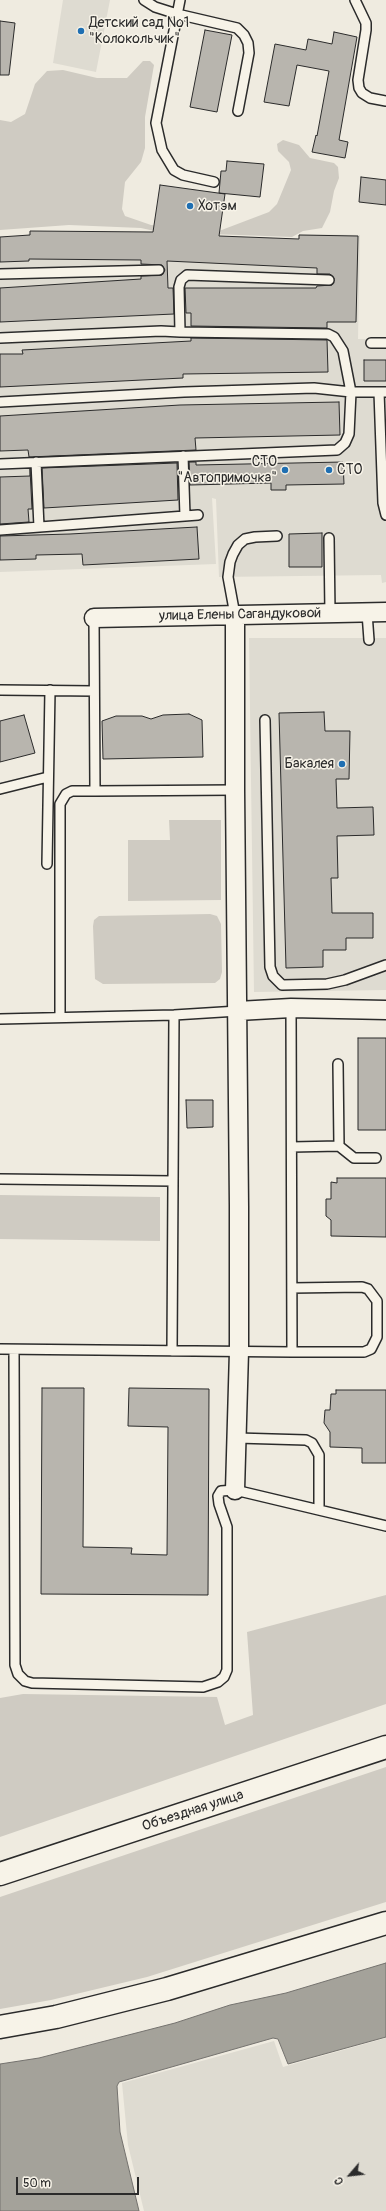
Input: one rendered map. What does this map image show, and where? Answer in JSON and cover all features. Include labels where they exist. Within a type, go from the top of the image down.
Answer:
[{"type":"highway","name":"Объездная улица","points":[[0,1874],[386,1747]]},
{"type":"highway","points":[[0,2027],[56,2017],[167,1990],[386,1923]]},
{"type":"street","name":"улица Елены Сагандуковой","points":[[94,618],[386,612]]},
{"type":"street","points":[[235,614],[234,790],[238,1010],[239,1351],[235,1490]]},
{"type":"street","points":[[238,1010],[291,1008],[386,1010]]},
{"type":"lane","points":[[144,0],[156,7],[177,14],[237,28],[244,35],[248,43],[249,53],[238,111]]},
{"type":"lane","points":[[180,0],[157,110],[156,123],[162,150],[174,170],[182,175],[214,182]]},
{"type":"lane","points":[[355,0],[366,23],[358,80],[359,88],[362,93],[370,98],[386,100]]},
{"type":"lane","points":[[0,274],[159,270]]},
{"type":"lane","points":[[180,332],[179,287],[182,280],[187,275],[329,280]]},
{"type":"lane","points":[[0,338],[161,331],[328,334],[334,337],[343,351],[351,392],[350,434],[345,443],[338,450],[0,464]]},
{"type":"lane","points":[[371,343],[386,343]]},
{"type":"lane","points":[[0,402],[184,392],[314,388],[351,392],[383,392],[383,503],[386,516]]},
{"type":"lane","points":[[183,456],[185,516]]},
{"type":"lane","points":[[36,462],[39,527]]},
{"type":"lane","points":[[0,530],[198,515]]},
{"type":"lane","points":[[235,614],[228,577],[230,562],[233,554],[238,545],[245,539],[255,536],[277,536]]},
{"type":"lane","points":[[329,538],[330,613]]},
{"type":"lane","points":[[367,612],[369,640]]},
{"type":"lane","points":[[94,618],[96,791]]},
{"type":"lane","points":[[47,864],[50,690]]},
{"type":"lane","points":[[0,691],[94,690]]},
{"type":"lane","points":[[265,720],[270,967],[273,976],[282,985],[327,984],[345,980],[386,966]]},
{"type":"lane","points":[[0,789],[48,776]]},
{"type":"lane","points":[[60,1018],[60,804],[66,794],[72,791],[234,790]]},
{"type":"lane","points":[[291,1008],[292,1352]]},
{"type":"lane","points":[[0,1019],[174,1015],[238,1010]]},
{"type":"lane","points":[[172,1351],[174,1015]]},
{"type":"lane","points":[[338,1064],[339,1146]]},
{"type":"lane","points":[[292,1147],[339,1146],[354,1158],[376,1158]]},
{"type":"lane","points":[[0,1180],[173,1181]]},
{"type":"lane","points":[[0,1350],[364,1352],[371,1349],[377,1337],[377,1301],[368,1289],[362,1287],[292,1288]]},
{"type":"lane","points":[[14,1350],[15,1665],[18,1674],[25,1680],[32,1683],[203,1687],[218,1682],[227,1670],[227,1527],[218,1496],[221,1491],[235,1490],[386,1526]]},
{"type":"lane","points":[[237,1438],[306,1440],[312,1443],[319,1454],[319,1510]]},
{"type":"shaded area","name":"Детский сад №1 \"Колокольчик\"","points":[[63,0],[110,0],[96,72],[53,63]]},
{"type":"shaded area","points":[[143,61],[150,61],[154,65],[145,117],[145,148],[141,162],[125,182],[122,209],[125,216],[151,225],[219,231],[269,212],[277,204],[291,170],[289,162],[278,151],[277,144],[283,140],[299,145],[310,158],[334,163],[338,167],[339,178],[334,191],[330,212],[322,228],[303,231],[292,237],[159,232],[141,228],[69,225],[0,230],[0,120],[11,122],[25,114],[35,84],[47,71],[63,70],[97,78],[127,78]]},
{"type":"shaded area","points":[[30,231],[229,240],[298,239],[299,234],[360,235],[358,339],[386,339],[386,582],[382,583],[381,575],[219,577],[216,499],[212,498],[216,564],[0,572],[0,237],[27,236]]},
{"type":"shaded area","points":[[249,638],[386,638],[386,990],[254,992]]},
{"type":"shaded area","points":[[169,820],[221,820],[221,900],[128,901],[128,840],[170,840]]},
{"type":"shaded area","points":[[210,914],[217,916],[221,924],[222,972],[220,979],[215,983],[103,984],[95,979],[93,926],[94,920],[99,916]]},
{"type":"shaded area","points":[[0,1195],[160,1197],[160,1241],[0,1239]]},
{"type":"shaded area","points":[[386,1595],[386,1704],[0,1837],[0,1698],[23,1694],[217,1697],[225,1725],[253,1715],[247,1632]]},
{"type":"shaded area","points":[[386,1767],[386,1902],[147,1977],[51,2000],[0,2009],[0,1897]]},
{"type":"shaded area","points":[[386,1963],[386,2037],[288,2064],[278,2039],[273,2038],[119,2082],[117,2086],[120,2132],[139,2211],[0,2211],[0,2064],[39,2058],[175,2023],[230,2005],[286,1993]]},
{"type":"shaded area","points":[[386,2038],[386,2211],[144,2211],[128,2145],[122,2083],[274,2041],[283,2067]]},
{"type":"building","points":[[0,21],[15,23],[9,75],[0,75]]},
{"type":"building","points":[[205,30],[232,35],[217,112],[190,107]]},
{"type":"building","points":[[334,32],[357,37],[339,140],[348,142],[345,158],[312,152],[316,135],[317,136],[329,71],[297,65],[289,106],[264,102],[275,44],[306,50],[308,39],[332,44]]},
{"type":"building","points":[[227,161],[264,164],[260,197],[219,193],[221,171],[226,171]]},
{"type":"building","points":[[361,177],[386,180],[386,205],[359,202]]},
{"type":"building","points":[[160,185],[225,194],[219,236],[299,239],[299,235],[358,236],[356,322],[327,322],[327,328],[191,326],[191,313],[186,313],[185,288],[316,288],[317,286],[332,285],[334,278],[330,274],[317,274],[317,268],[167,261],[168,288],[173,288],[174,314],[0,322],[0,288],[141,279],[141,276],[162,275],[165,270],[162,265],[141,264],[141,260],[29,259],[29,261],[0,262],[0,237],[30,235],[30,231],[153,232]]},
{"type":"building","points":[[191,338],[327,340],[328,372],[183,374],[183,378],[0,387],[0,354],[23,354],[22,350],[191,341]]},
{"type":"building","points":[[364,360],[386,360],[386,381],[364,381]]},
{"type":"building","points":[[339,402],[340,435],[195,438],[196,450],[29,457],[28,450],[0,451],[0,416],[180,405]]},
{"type":"building","points":[[189,462],[196,462],[196,465],[343,462],[344,484],[286,485],[286,490],[271,490],[271,483],[190,485]]},
{"type":"building","points":[[177,463],[178,500],[44,508],[42,468]]},
{"type":"building","points":[[30,469],[32,509],[28,509],[29,522],[0,524],[0,477],[30,476]]},
{"type":"building","points":[[197,527],[199,559],[83,565],[82,554],[36,555],[36,559],[0,560],[0,536]]},
{"type":"building","points":[[322,533],[322,567],[289,567],[289,534]]},
{"type":"building","points":[[324,712],[325,731],[350,731],[349,779],[336,779],[337,808],[373,807],[374,835],[337,836],[338,878],[331,878],[332,913],[373,913],[373,938],[346,938],[346,950],[323,950],[323,967],[286,968],[279,713]]},
{"type":"building","points":[[189,714],[202,720],[203,757],[103,759],[102,721],[116,716],[142,716],[151,719],[163,715]]},
{"type":"building","points":[[24,715],[35,753],[0,762],[0,721]]},
{"type":"building","points":[[358,1038],[386,1038],[386,1130],[358,1130]]},
{"type":"building","points":[[186,1100],[213,1100],[213,1127],[187,1128]]},
{"type":"building","points":[[337,1178],[386,1178],[386,1237],[331,1236],[331,1220],[326,1216],[326,1199],[331,1199],[331,1182],[337,1183]]},
{"type":"building","points":[[42,1388],[84,1388],[83,1547],[132,1548],[131,1554],[167,1555],[168,1427],[128,1426],[129,1388],[209,1389],[208,1595],[41,1594]]},
{"type":"building","points":[[336,1390],[386,1390],[386,1463],[362,1463],[362,1448],[330,1447],[330,1432],[324,1423],[325,1410],[330,1410],[331,1394],[336,1394]]},
{"type":"place","name":"Детский сад №1 \"Колокольчик\"","points":[[81,31]]},
{"type":"place","name":"Хотэм","points":[[190,206]]},
{"type":"place","name":"СТО \"Автопримочка\"","points":[[285,470]]},
{"type":"place","name":"СТО","points":[[329,470]]},
{"type":"place","name":"Бакалея","points":[[342,764]]}]
